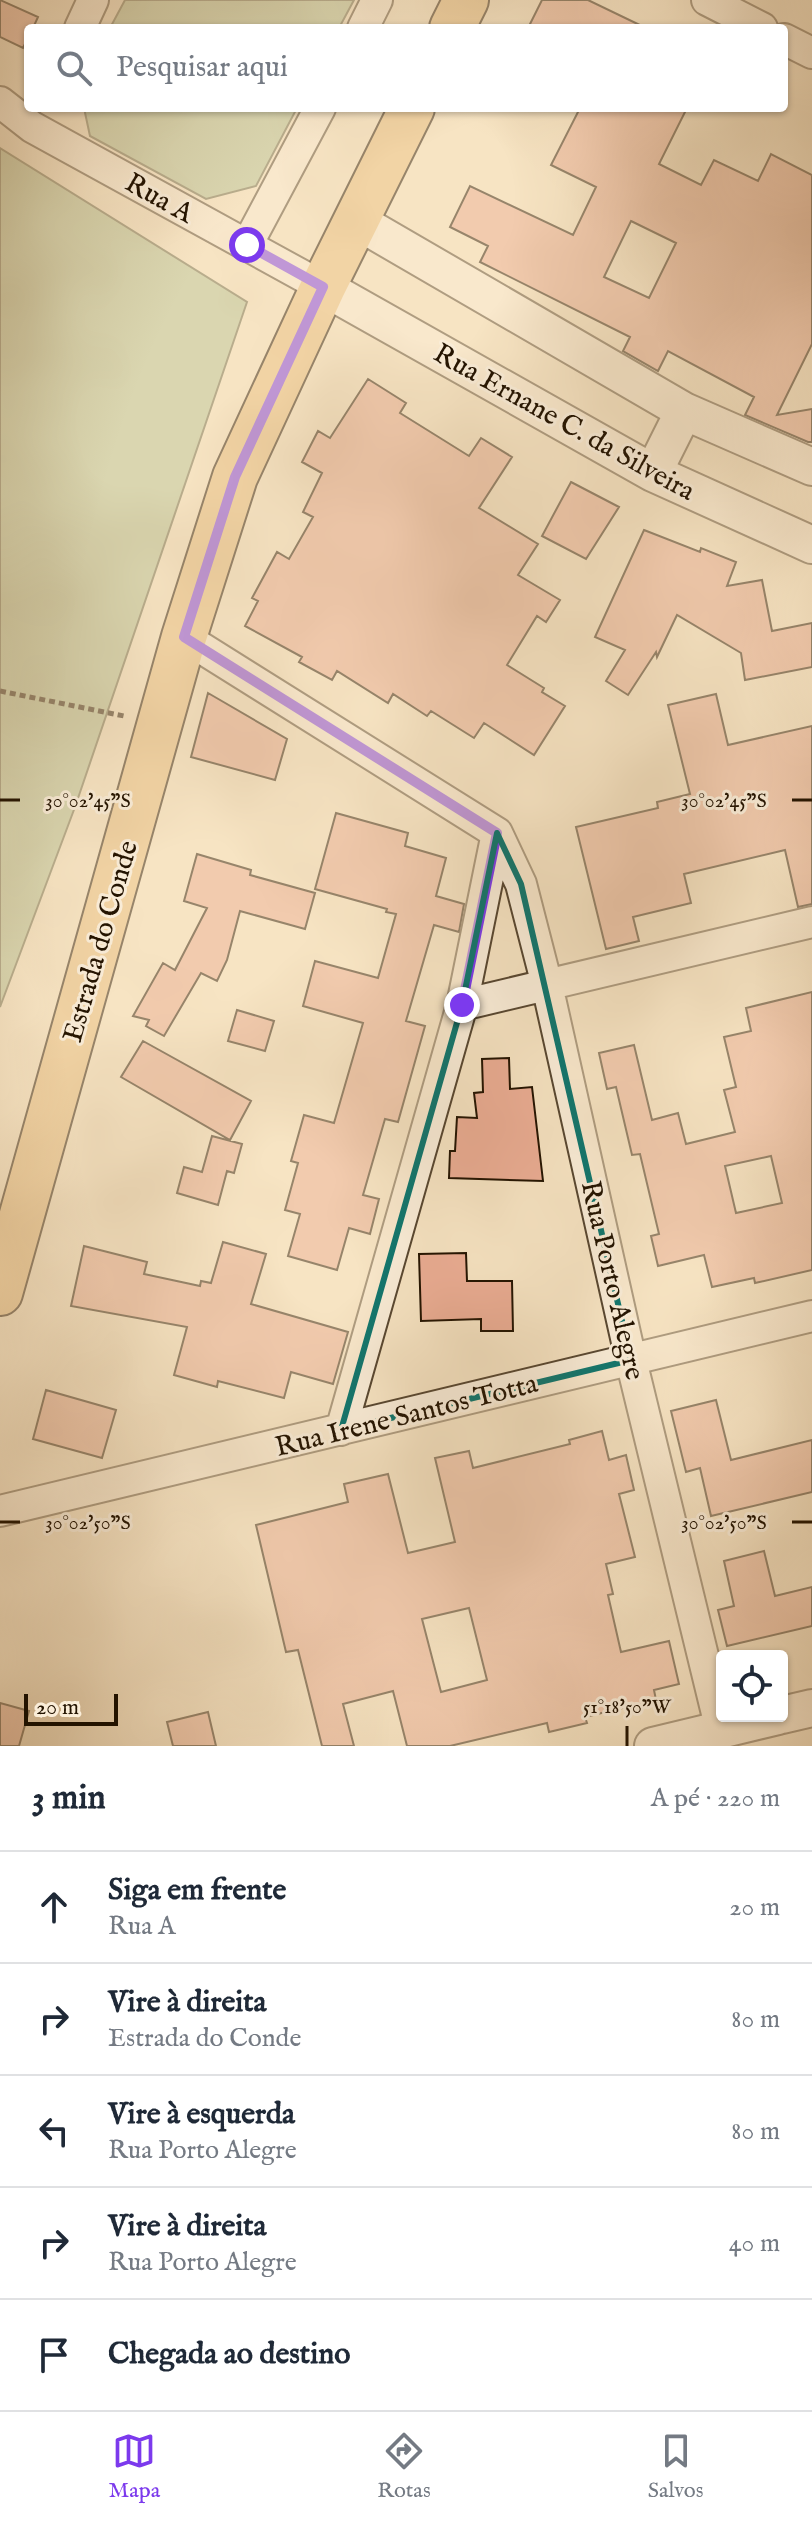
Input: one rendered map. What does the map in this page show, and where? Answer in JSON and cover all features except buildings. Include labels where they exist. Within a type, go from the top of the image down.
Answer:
[{"type":"main road","points":[[454,24],[466,0]]},
{"type":"main road","name":"Estrada do Conde","points":[[0,1293],[184,637],[235,477],[323,287],[410,112]]},
{"type":"street","points":[[82,24],[93,0]]},
{"type":"street","points":[[365,24],[377,0]]},
{"type":"street","points":[[707,0],[754,24]]},
{"type":"street","points":[[788,41],[812,53]]},
{"type":"street","name":"Rua A","points":[[0,102],[36,118],[323,287]]},
{"type":"street","points":[[247,245],[318,112]]},
{"type":"street","points":[[357,221],[684,411],[812,467]]},
{"type":"street","name":"Rua Ernane C. da Silveira","points":[[323,287],[653,473],[812,545]]},
{"type":"street","points":[[653,473],[684,411]]},
{"type":"street","points":[[184,637],[497,833],[462,1005],[341,1430]]},
{"type":"street","name":"Rua Porto Alegre","points":[[497,833],[521,884],[547,985],[631,1360],[721,1730]]},
{"type":"street","points":[[462,1005],[812,922]]},
{"type":"street","name":"Rua Irene Santos Totta","points":[[0,1511],[812,1316]]},
{"type":"street","points":[[788,1714],[812,1708]]},
{"type":"street","points":[[653,1746],[755,1722]]},
{"type":"path","points":[[0,691],[160,723]]},
{"type":"highlighted area","points":[[497,833],[521,884],[631,1360],[341,1430],[462,1005]]},
{"type":"green space","points":[[125,0],[354,0],[341,24],[112,24]]},
{"type":"green space","points":[[85,112],[295,112],[256,186],[206,199],[90,136]]},
{"type":"green space","points":[[0,148],[247,302],[75,807],[0,1007]]},
{"type":"route","points":[[247,245],[323,287],[235,477],[184,637],[497,833],[462,1005]]}]
